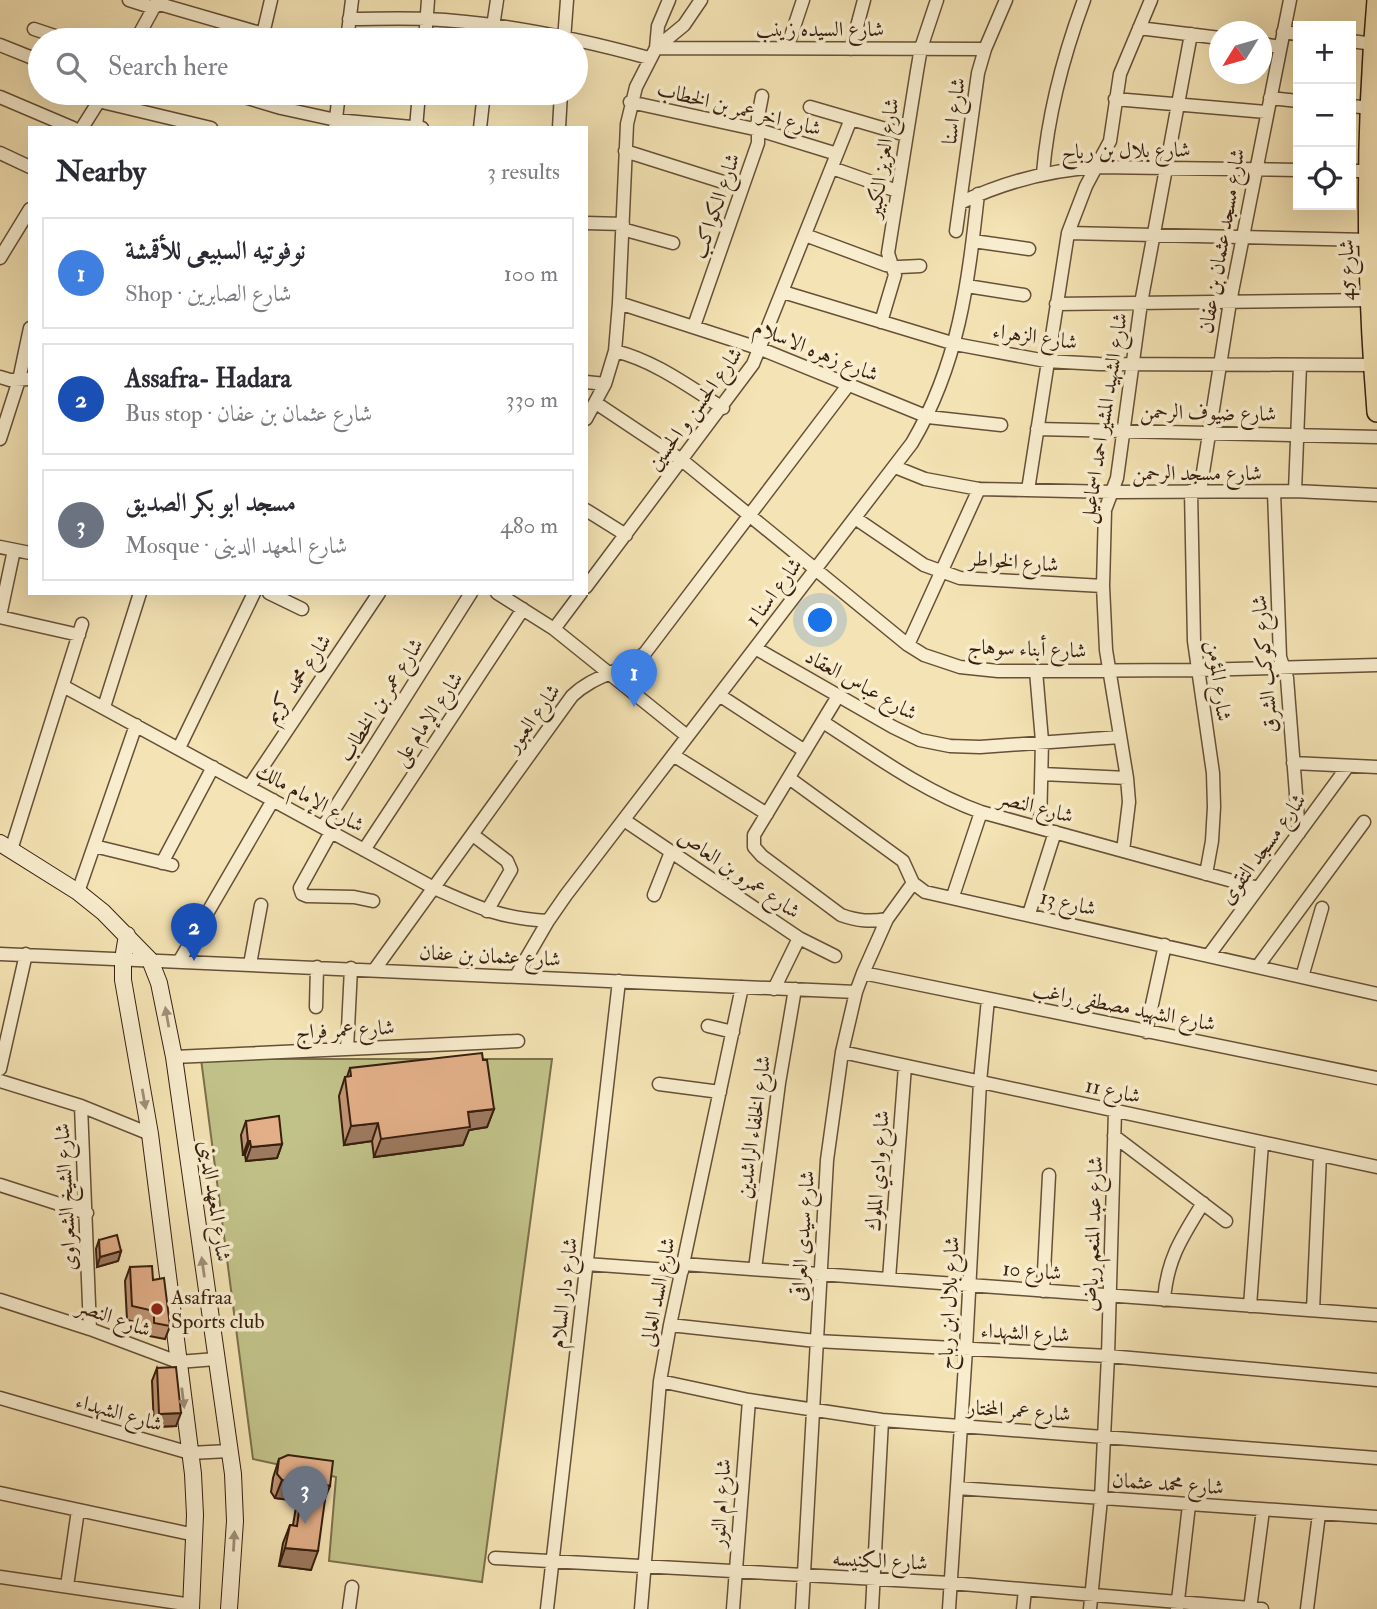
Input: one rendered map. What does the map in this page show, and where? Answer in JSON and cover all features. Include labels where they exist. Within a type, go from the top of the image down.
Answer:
[{"type":"main road","name":"شارع 45","points":[[1377,0],[1373,44],[1361,107],[1360,171],[1369,240],[1377,412]]},
{"type":"street","points":[[129,0],[156,4],[241,28]]},
{"type":"street","points":[[264,28],[271,0]]},
{"type":"street","points":[[348,28],[352,0]]},
{"type":"street","points":[[426,28],[428,0]]},
{"type":"street","points":[[493,28],[497,0]]},
{"type":"street","points":[[565,28],[567,0]]},
{"type":"street","points":[[588,416],[605,384],[615,351],[626,124],[631,102],[653,53],[658,26],[669,0]]},
{"type":"street","points":[[653,53],[684,25],[701,0]]},
{"type":"street","points":[[787,48],[803,0]]},
{"type":"street","points":[[850,49],[864,0]]},
{"type":"street","name":"شارع العزيز الكبير","points":[[881,321],[894,280],[888,253],[921,48],[937,0]]},
{"type":"street","name":"شارع اسنا","points":[[956,231],[978,73],[1006,0]]},
{"type":"street","points":[[1043,173],[1047,130],[1058,77],[1084,0]]},
{"type":"street","points":[[1028,490],[1068,233],[1086,186],[1110,141],[1120,74],[1151,0]]},
{"type":"street","name":"شارع مسجد عثمان بن عفان","points":[[1195,491],[1209,433],[1254,170],[1290,0]]},
{"type":"street","points":[[143,28],[156,4]]},
{"type":"street","name":"شارع السيده زينب","points":[[349,19],[427,19],[509,28]]},
{"type":"street","points":[[1139,28],[1209,36]]},
{"type":"street","points":[[1283,32],[1293,33]]},
{"type":"street","name":"شارع الشهيد المشير احمد اسماعيل","points":[[1124,851],[1127,778],[1108,671],[1103,586],[1105,510],[1118,478],[1141,303],[1191,34]]},
{"type":"street","name":"شارع السيده زينب","points":[[588,42],[653,53],[787,48],[985,49]]},
{"type":"street","points":[[1356,42],[1373,44]]},
{"type":"street","points":[[0,45],[28,56]]},
{"type":"street","points":[[1272,46],[1280,47]]},
{"type":"street","name":"شارع الكواكب","points":[[694,326],[758,143],[758,117],[762,96]]},
{"type":"street","points":[[0,97],[68,126]]},
{"type":"street","points":[[1269,98],[1293,100]]},
{"type":"street","points":[[1115,99],[1266,113]]},
{"type":"street","name":"شارع اخر عمر بن الخطاب","points":[[631,102],[760,130],[838,154]]},
{"type":"street","points":[[83,126],[96,105]]},
{"type":"street","points":[[119,105],[154,121],[195,126]]},
{"type":"street","points":[[271,105],[335,124],[389,126]]},
{"type":"street","points":[[335,124],[338,105]]},
{"type":"street","points":[[416,126],[418,105]]},
{"type":"street","points":[[480,126],[483,105]]},
{"type":"street","points":[[559,126],[560,105]]},
{"type":"street","points":[[810,107],[906,135]]},
{"type":"street","name":"شارع الحسن و الحسين","points":[[588,584],[723,408],[761,349],[851,119]]},
{"type":"street","points":[[625,151],[742,188]]},
{"type":"street","points":[[0,153],[28,166]]},
{"type":"street","name":"شارع اخر عمر بن الخطاب","points":[[832,167],[897,191]]},
{"type":"street","name":"شارع بلال بن رباح","points":[[960,203],[1010,182],[1043,173],[1098,167],[1293,170]]},
{"type":"street","name":"شارع اسنا 1","points":[[516,976],[548,921],[895,467],[928,417],[955,344],[967,286],[978,194]]},
{"type":"street","points":[[0,258],[4,240],[17,229],[28,212]]},
{"type":"street","points":[[588,223],[622,227],[673,243]]},
{"type":"street","points":[[17,229],[28,232]]},
{"type":"street","points":[[1068,233],[1369,240]]},
{"type":"street","points":[[805,235],[893,267],[920,266]]},
{"type":"street","points":[[973,241],[1029,249]]},
{"type":"street","points":[[967,286],[1024,295]]},
{"type":"street","name":"شارع الزهراء","points":[[783,292],[955,344],[1046,361],[1373,365]]},
{"type":"street","points":[[1056,304],[1370,300]]},
{"type":"street","name":"شارع زهره الاسلام","points":[[619,303],[761,349],[928,417],[1001,425]]},
{"type":"street","points":[[0,439],[24,379],[28,346]]},
{"type":"street","points":[[615,351],[651,363],[723,408]]},
{"type":"street","points":[[1295,491],[1300,365]]},
{"type":"street","points":[[0,377],[24,379]]},
{"type":"street","points":[[588,382],[605,384]]},
{"type":"street","name":"شارع العبور","points":[[375,969],[572,696],[589,681],[629,665],[645,653],[849,384]]},
{"type":"street","name":"شارع أبناء سوهاج","points":[[596,403],[683,461],[908,645],[925,655],[960,667],[979,670],[1108,671],[1377,665]]},
{"type":"street","name":"شارع ضيوف الرحمن","points":[[1037,429],[1377,437]]},
{"type":"street","name":"شارع مسجد الرحمن","points":[[895,467],[925,479],[979,489],[1113,492],[1295,491],[1377,495]]},
{"type":"street","points":[[908,645],[979,489]]},
{"type":"street","name":"شارع المؤمن","points":[[1195,491],[1192,611],[1197,670],[1213,774],[1213,830],[1206,874]]},
{"type":"street","name":"شارع كوكب الشرق","points":[[1274,492],[1280,657],[1287,678],[1298,833]]},
{"type":"street","points":[[588,511],[626,535]]},
{"type":"street","name":"شارع الخواطر","points":[[855,518],[924,565],[960,579],[1103,586]]},
{"type":"street","points":[[0,547],[28,553]]},
{"type":"street","points":[[6,847],[80,630],[0,616],[14,550]]},
{"type":"street","points":[[104,708],[139,595]]},
{"type":"street","points":[[178,748],[253,595]]},
{"type":"street","points":[[274,595],[302,609]]},
{"type":"street","name":"شارع محمد كريم","points":[[249,787],[378,595]]},
{"type":"street","name":"شارع عمر بن الخطاب","points":[[373,901],[354,897],[307,896],[302,894],[300,888],[327,830],[470,595]]},
{"type":"street","points":[[500,595],[554,629],[687,736]]},
{"type":"street","points":[[554,629],[580,595]]},
{"type":"street","name":"شارع الإمام على","points":[[364,850],[523,609]]},
{"type":"street","name":"شارع عباس العقاد","points":[[755,648],[920,740],[950,746],[980,747],[1119,737]]},
{"type":"street","points":[[1036,671],[1042,741],[1040,828]]},
{"type":"street","name":"شارع الإمام مالك","points":[[63,686],[434,888],[506,917],[548,921]]},
{"type":"street","points":[[719,695],[805,751]]},
{"type":"street","points":[[838,696],[754,835],[754,847],[841,915],[864,921],[887,919]]},
{"type":"street","name":"شارع النصر","points":[[822,722],[932,792],[981,812],[1258,888]]},
{"type":"street","points":[[78,892],[136,725]]},
{"type":"street","points":[[673,755],[767,814]]},
{"type":"street","points":[[1293,763],[1377,767]]},
{"type":"street","name":"شارع مسجد التقوى","points":[[1209,955],[1348,766]]},
{"type":"street","points":[[94,846],[167,864],[213,767]]},
{"type":"street","points":[[1042,774],[1127,778]]},
{"type":"street","points":[[789,778],[903,861],[913,883]]},
{"type":"street","points":[[180,960],[273,800]]},
{"type":"street","points":[[953,896],[981,812]]},
{"type":"street","name":"شارع عمرو بن العاص","points":[[624,820],[799,938],[835,956]]},
{"type":"street","points":[[1258,966],[1364,822]]},
{"type":"street","points":[[1029,914],[1055,832]]},
{"type":"street","points":[[473,835],[507,861],[511,870],[510,876],[486,911]]},
{"type":"street","name":"شارع المعهد الدينى","points":[[6,847],[78,892],[103,912],[150,960],[164,1005],[174,1057],[233,1474],[235,1521],[229,1609]]},
{"type":"street","points":[[654,895],[671,852]]},
{"type":"street","name":"شارع 13","points":[[913,883],[925,892],[953,896],[1377,994]]},
{"type":"street","name":"شارع سيدى العراقى","points":[[802,1609],[827,1160],[842,1052],[863,974],[887,919],[913,883]]},
{"type":"street","points":[[250,964],[261,905]]},
{"type":"street","points":[[1303,976],[1322,908]]},
{"type":"street","points":[[0,1577],[192,1607],[195,1494],[150,1133],[123,980],[127,936]]},
{"type":"street","points":[[774,989],[799,938]]},
{"type":"street","points":[[1146,1032],[1165,945]]},
{"type":"street","name":"شارع عثمان بن عفان","points":[[0,954],[856,992]]},
{"type":"street","points":[[0,1069],[26,954]]},
{"type":"street","points":[[316,1007],[317,967]]},
{"type":"street","points":[[347,1049],[351,968]]},
{"type":"street","name":"شارع الشهيد مصطفى راغب","points":[[863,974],[1377,1078]]},
{"type":"street","name":"شارع دار السلام","points":[[547,1609],[619,981]]},
{"type":"street","name":"شارع السد العالى","points":[[641,1609],[660,1381],[742,987]]},
{"type":"street","name":"شارع الخلفاء الراشدين","points":[[755,1269],[775,1110],[795,989]]},
{"type":"street","name":"شارع بلال ابن رباح","points":[[949,1609],[980,1082],[988,999]]},
{"type":"street","points":[[708,1026],[733,1032]]},
{"type":"street","name":"شارع عمر فراج","points":[[174,1057],[517,1041]]},
{"type":"street","name":"شارع 11","points":[[842,1052],[1377,1167]]},
{"type":"street","name":"شارع وادي الملوك","points":[[889,1279],[905,1066]]},
{"type":"street","points":[[0,1081],[80,1106],[150,1133]]},
{"type":"street","points":[[659,1084],[720,1092]]},
{"type":"street","name":"شارع الشيخ الشعراوى","points":[[80,1106],[87,1213],[90,1329]]},
{"type":"street","name":"شارع عبد المنعم رياض","points":[[1091,1602],[1101,1499],[1108,1356],[1115,1111]]},
{"type":"street","points":[[1114,1136],[1226,1221]]},
{"type":"street","points":[[1250,1306],[1262,1143]]},
{"type":"street","points":[[1313,1310],[1320,1155]]},
{"type":"street","points":[[1043,1291],[1049,1175]]},
{"type":"street","points":[[0,1185],[87,1213]]},
{"type":"street","points":[[1164,1300],[1170,1262],[1177,1244],[1203,1203]]},
{"type":"street","name":"شارع 10","points":[[586,1264],[755,1269],[1377,1315]]},
{"type":"street","name":"شارع النصر","points":[[0,1300],[90,1329],[178,1362],[216,1359]]},
{"type":"street","name":"شارع الشهداء","points":[[670,1325],[816,1342],[1108,1356],[1377,1380]]},
{"type":"street","name":"شارع عمر المختار","points":[[660,1381],[748,1400],[882,1420],[1377,1458]]},
{"type":"street","name":"شارع الشهداء","points":[[0,1398],[190,1453],[229,1451]]},
{"type":"street","name":"شارع ام النور","points":[[733,1609],[748,1400]]},
{"type":"street","points":[[872,1609],[882,1420]]},
{"type":"street","name":"شارع محمد عثمان","points":[[957,1488],[1377,1517]]},
{"type":"street","points":[[0,1493],[195,1535]]},
{"type":"street","points":[[1177,1606],[1189,1505]]},
{"type":"street","points":[[67,1587],[78,1510]]},
{"type":"street","points":[[1254,1609],[1263,1510]]},
{"type":"street","points":[[1307,1609],[1319,1514]]},
{"type":"street","name":"شارع الكنيسه","points":[[495,1558],[950,1583],[1025,1590],[1091,1602],[1254,1609]]},
{"type":"street","points":[[349,1609],[352,1587]]},
{"type":"street","points":[[1023,1609],[1025,1590]]},
{"type":"green space","points":[[201,1059],[552,1059],[482,1582],[329,1561],[336,1477],[253,1459]]},
{"type":"building","points":[[482,1053],[483,1060],[487,1060],[494,1109],[468,1112],[470,1127],[381,1139],[378,1123],[351,1126],[345,1077],[351,1076],[350,1068]]},
{"type":"building","points":[[279,1116],[282,1144],[251,1147],[246,1121]]},
{"type":"building","points":[[117,1235],[121,1251],[100,1257],[99,1240]]},
{"type":"building","points":[[152,1266],[153,1280],[164,1278],[170,1326],[154,1323],[154,1311],[132,1306],[130,1267]]},
{"type":"building","points":[[176,1367],[181,1413],[159,1414],[157,1368]]},
{"type":"building","points":[[288,1455],[333,1461],[318,1551],[285,1548],[290,1525],[297,1526],[303,1482],[282,1480],[277,1474],[279,1459]]},
{"type":"place","name":"نوفوتيه السبيعى للأقمشة","points":[[634,707]]},
{"type":"place","name":"Assafra- Hadara","points":[[194,961]]},
{"type":"place","name":"Asafraa Sports club","points":[[157,1309]]},
{"type":"place","name":"مسجد ابو بكر الصديق","points":[[305,1524]]}]
